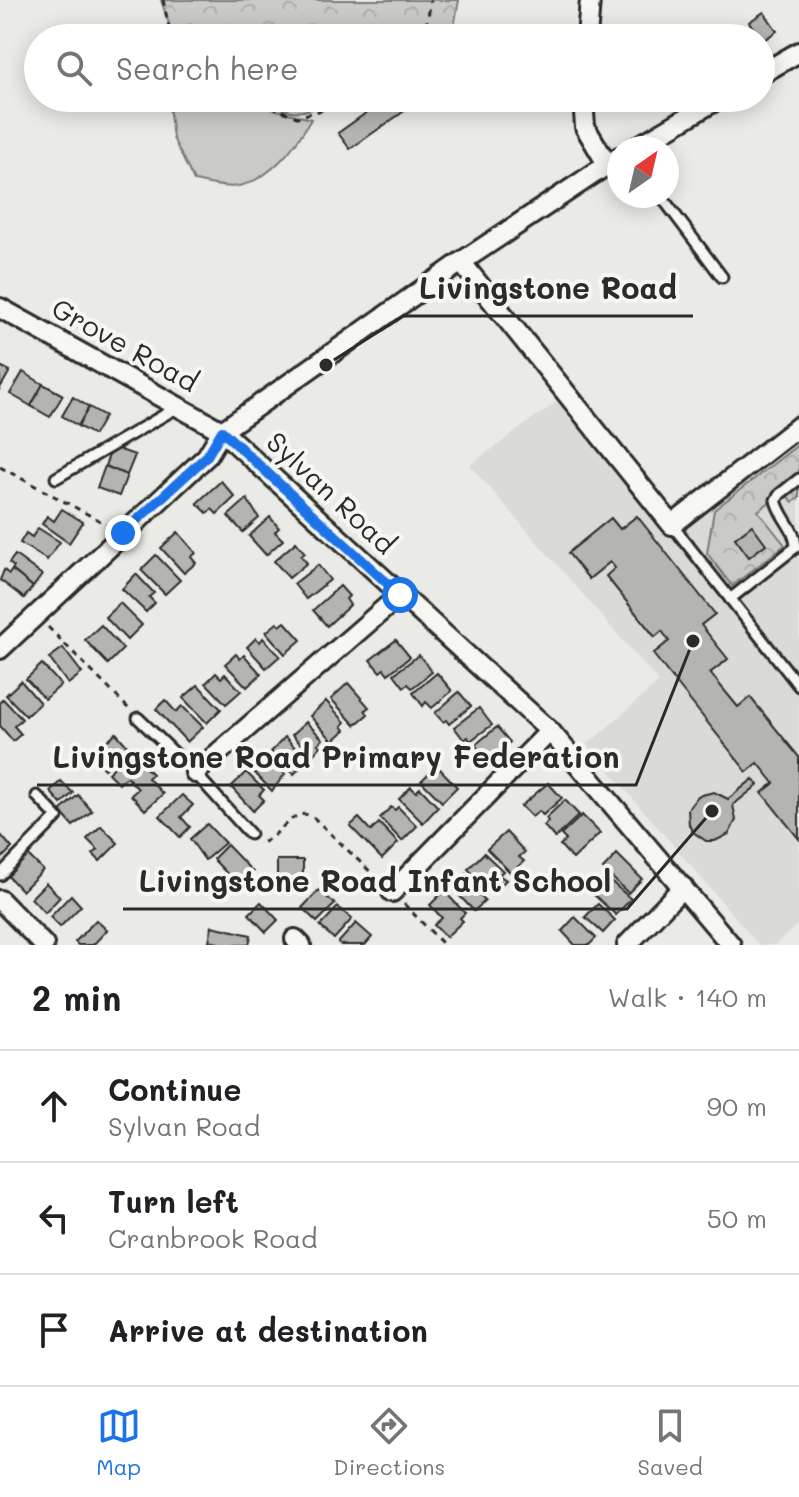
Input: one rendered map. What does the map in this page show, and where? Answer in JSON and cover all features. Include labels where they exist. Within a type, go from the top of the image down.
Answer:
[{"type":"street","points":[[588,24],[590,0]]},
{"type":"street","points":[[775,66],[799,52]]},
{"type":"street","points":[[584,112],[585,127],[607,154]]},
{"type":"street","points":[[655,136],[696,112]]},
{"type":"street","points":[[0,649],[207,456],[222,431],[461,262],[607,165]]},
{"type":"street","points":[[461,262],[672,525],[799,426]]},
{"type":"street","name":"Grove Road","points":[[0,308],[222,431]]},
{"type":"street","name":"Sylvan Road","points":[[222,431],[550,731],[731,945]]},
{"type":"street","points":[[195,773],[400,595]]},
{"type":"street","points":[[392,892],[550,731]]},
{"type":"street","points":[[627,945],[683,887]]},
{"type":"street","points":[[0,900],[44,945]]},
{"type":"lane","points":[[670,208],[722,277]]},
{"type":"lane","points":[[56,478],[178,407]]},
{"type":"lane","points":[[730,599],[796,547],[796,537],[778,509],[776,500],[799,479]]},
{"type":"lane","points":[[672,525],[799,686]]},
{"type":"lane","points":[[138,718],[195,773],[250,834]]},
{"type":"lane","points":[[0,875],[57,817],[37,796]]},
{"type":"path","points":[[163,0],[168,24]]},
{"type":"path","points":[[427,24],[431,0]]},
{"type":"path","points":[[284,112],[297,117],[315,112]]},
{"type":"path","points":[[0,467],[123,533]]},
{"type":"path","points":[[36,615],[138,718]]},
{"type":"path","points":[[250,834],[259,842],[267,841],[297,815],[306,813],[312,816],[444,945]]},
{"type":"shaded area","points":[[567,394],[672,525],[799,426],[799,923],[775,945],[759,945],[587,745],[659,682],[470,465]]},
{"type":"green space","points":[[161,0],[459,0],[454,24],[169,24]]},
{"type":"green space","points":[[170,112],[284,112],[311,119],[298,140],[272,169],[251,182],[234,187],[194,181],[173,138]]},
{"type":"green space","points":[[799,444],[799,498],[793,502],[783,492],[758,511],[785,545],[732,586],[707,553],[714,510]]},
{"type":"building","points":[[764,12],[772,24],[750,24],[749,22]]},
{"type":"building","points":[[367,112],[403,112],[350,149],[338,133]]},
{"type":"building","points":[[0,366],[10,371],[0,388]]},
{"type":"building","points":[[23,372],[43,384],[31,406],[10,394]]},
{"type":"building","points":[[43,384],[63,395],[50,417],[31,406]]},
{"type":"building","points":[[73,397],[89,407],[78,426],[62,416]]},
{"type":"building","points":[[89,407],[105,416],[94,435],[78,426]]},
{"type":"building","points":[[112,447],[135,455],[127,475],[105,466]]},
{"type":"building","points":[[105,466],[127,475],[119,496],[97,488]]},
{"type":"building","points":[[221,481],[235,497],[217,514],[212,509],[207,513],[197,503]]},
{"type":"building","points":[[247,499],[259,518],[243,532],[228,516]]},
{"type":"building","points":[[62,509],[83,522],[69,543],[42,524],[47,516],[54,521]]},
{"type":"building","points":[[637,516],[715,614],[701,625],[728,659],[710,673],[738,707],[750,697],[799,757],[799,839],[762,793],[774,783],[758,763],[747,772],[653,654],[669,641],[662,631],[655,637],[606,576],[615,568],[610,562],[589,579],[568,553],[611,518],[620,529]]},
{"type":"building","points":[[270,517],[279,528],[275,532],[283,540],[266,555],[249,536]]},
{"type":"building","points":[[752,525],[766,544],[749,557],[735,538]]},
{"type":"building","points":[[38,528],[60,542],[47,560],[20,543],[26,533],[32,537]]},
{"type":"building","points":[[178,532],[196,553],[191,557],[196,563],[184,573],[161,548]]},
{"type":"building","points":[[296,542],[305,553],[301,556],[307,563],[289,578],[274,561]]},
{"type":"building","points":[[15,555],[42,575],[33,587],[12,570],[14,567],[9,563]]},
{"type":"building","points":[[156,555],[180,580],[165,594],[141,570]]},
{"type":"building","points":[[318,565],[330,580],[306,599],[294,584]]},
{"type":"building","points":[[4,570],[9,574],[12,570],[33,587],[24,598],[0,580]]},
{"type":"building","points":[[136,574],[154,593],[149,597],[155,603],[146,612],[122,589]]},
{"type":"building","points":[[340,586],[349,596],[346,599],[350,605],[327,626],[313,610]]},
{"type":"building","points":[[120,603],[142,625],[127,640],[105,617]]},
{"type":"building","points":[[285,622],[301,640],[285,654],[266,632],[277,623],[280,626]]},
{"type":"building","points":[[101,625],[123,649],[108,664],[85,640]]},
{"type":"building","points":[[256,638],[260,642],[263,638],[280,656],[266,668],[247,647]]},
{"type":"building","points":[[396,640],[410,657],[388,674],[384,669],[380,672],[370,660]]},
{"type":"building","points":[[63,648],[82,673],[68,684],[49,658]]},
{"type":"building","points":[[236,654],[240,659],[244,655],[261,674],[247,687],[225,664]]},
{"type":"building","points":[[419,655],[432,672],[412,688],[408,684],[404,687],[394,674]]},
{"type":"building","points":[[42,664],[61,685],[45,699],[26,679]]},
{"type":"building","points":[[216,673],[221,678],[225,674],[241,691],[226,704],[206,683]]},
{"type":"building","points":[[437,673],[452,691],[432,708],[426,702],[423,706],[413,693]]},
{"type":"building","points":[[21,681],[40,703],[26,716],[6,695]]},
{"type":"building","points":[[348,683],[369,707],[365,710],[368,714],[355,725],[331,699]]},
{"type":"building","points":[[198,685],[221,709],[207,723],[183,698]]},
{"type":"building","points":[[459,692],[471,706],[449,724],[446,720],[443,722],[435,713]]},
{"type":"building","points":[[3,699],[22,719],[14,726],[21,734],[13,741],[0,726],[0,702]]},
{"type":"building","points":[[165,700],[176,712],[182,706],[203,727],[187,742],[156,709]]},
{"type":"building","points":[[326,701],[345,722],[342,726],[345,730],[333,741],[310,716]]},
{"type":"building","points":[[479,708],[492,725],[470,741],[468,737],[464,740],[454,727]]},
{"type":"building","points":[[306,722],[323,739],[312,756],[292,735]]},
{"type":"building","points":[[497,727],[510,742],[481,765],[473,755],[480,750],[475,745]]},
{"type":"building","points":[[116,733],[129,748],[104,769],[91,754]]},
{"type":"building","points":[[285,737],[304,757],[300,761],[303,765],[294,774],[271,752]]},
{"type":"building","points":[[266,755],[285,774],[272,791],[251,769]]},
{"type":"building","points":[[126,756],[138,768],[142,764],[152,774],[148,778],[163,794],[145,810],[131,795],[138,789],[127,777],[119,784],[108,773]]},
{"type":"building","points":[[440,769],[457,787],[442,802],[421,781],[431,771],[435,774]]},
{"type":"building","points":[[246,772],[264,790],[259,795],[264,800],[253,811],[231,787]]},
{"type":"building","points":[[753,779],[758,785],[733,805],[736,820],[729,834],[715,841],[706,841],[693,832],[689,825],[688,809],[698,796],[714,792],[728,799]]},
{"type":"building","points":[[61,781],[73,793],[61,804],[50,791]]},
{"type":"building","points":[[548,783],[562,798],[543,815],[539,811],[532,817],[521,806]]},
{"type":"building","points":[[411,787],[416,792],[420,788],[438,807],[423,823],[399,799]]},
{"type":"building","points":[[78,795],[92,811],[73,826],[60,811]]},
{"type":"building","points":[[182,795],[193,805],[181,817],[190,827],[180,837],[160,816]]},
{"type":"building","points":[[565,800],[579,815],[555,838],[544,826],[548,821],[546,818]]},
{"type":"building","points":[[391,807],[395,810],[398,807],[417,826],[402,841],[380,818]]},
{"type":"building","points":[[582,815],[600,833],[573,859],[560,845],[566,840],[561,835]]},
{"type":"building","points":[[359,818],[371,831],[379,823],[398,843],[382,859],[350,826]]},
{"type":"building","points":[[207,824],[225,843],[205,860],[190,839]]},
{"type":"building","points":[[101,826],[118,843],[100,861],[93,854],[98,850],[87,839]]},
{"type":"building","points":[[506,832],[525,852],[519,857],[524,861],[511,873],[487,849]]},
{"type":"building","points":[[0,834],[12,848],[0,860]]},
{"type":"building","points":[[227,845],[253,872],[239,886],[213,859]]},
{"type":"building","points":[[484,853],[503,871],[499,875],[506,880],[492,894],[468,869]]},
{"type":"building","points":[[617,854],[642,879],[628,893],[603,869]]},
{"type":"building","points":[[28,855],[43,870],[22,891],[7,875]]},
{"type":"building","points":[[277,860],[303,860],[303,881],[277,881]]},
{"type":"building","points":[[466,874],[484,893],[480,896],[485,901],[474,911],[452,888]]},
{"type":"building","points":[[607,878],[631,899],[616,915],[593,894]]},
{"type":"building","points":[[46,883],[60,897],[45,913],[31,898]]},
{"type":"building","points":[[319,890],[335,904],[317,922],[302,908]]},
{"type":"building","points":[[444,891],[465,913],[460,918],[463,921],[446,937],[434,925],[442,918],[430,905]]},
{"type":"building","points":[[71,895],[81,906],[60,927],[50,917]]},
{"type":"building","points":[[261,902],[278,920],[266,932],[249,914]]},
{"type":"building","points":[[598,904],[615,920],[603,933],[585,917]]},
{"type":"building","points":[[338,907],[352,919],[334,939],[320,926]]},
{"type":"building","points":[[575,917],[596,938],[589,945],[575,945],[562,931]]},
{"type":"building","points":[[96,920],[107,930],[93,945],[78,945],[75,942]]},
{"type":"building","points":[[356,923],[372,937],[365,945],[338,943]]},
{"type":"building","points":[[212,926],[251,935],[249,945],[218,945],[209,941]]},
{"type":"place","name":"Livingstone Road","points":[[326,365]]},
{"type":"place","name":"Livingstone Road Primary Federation","points":[[693,641]]},
{"type":"place","name":"Livingstone Road Infant School","points":[[712,811]]},
{"type":"route","points":[[123,533],[207,456],[222,431],[400,595]]}]
